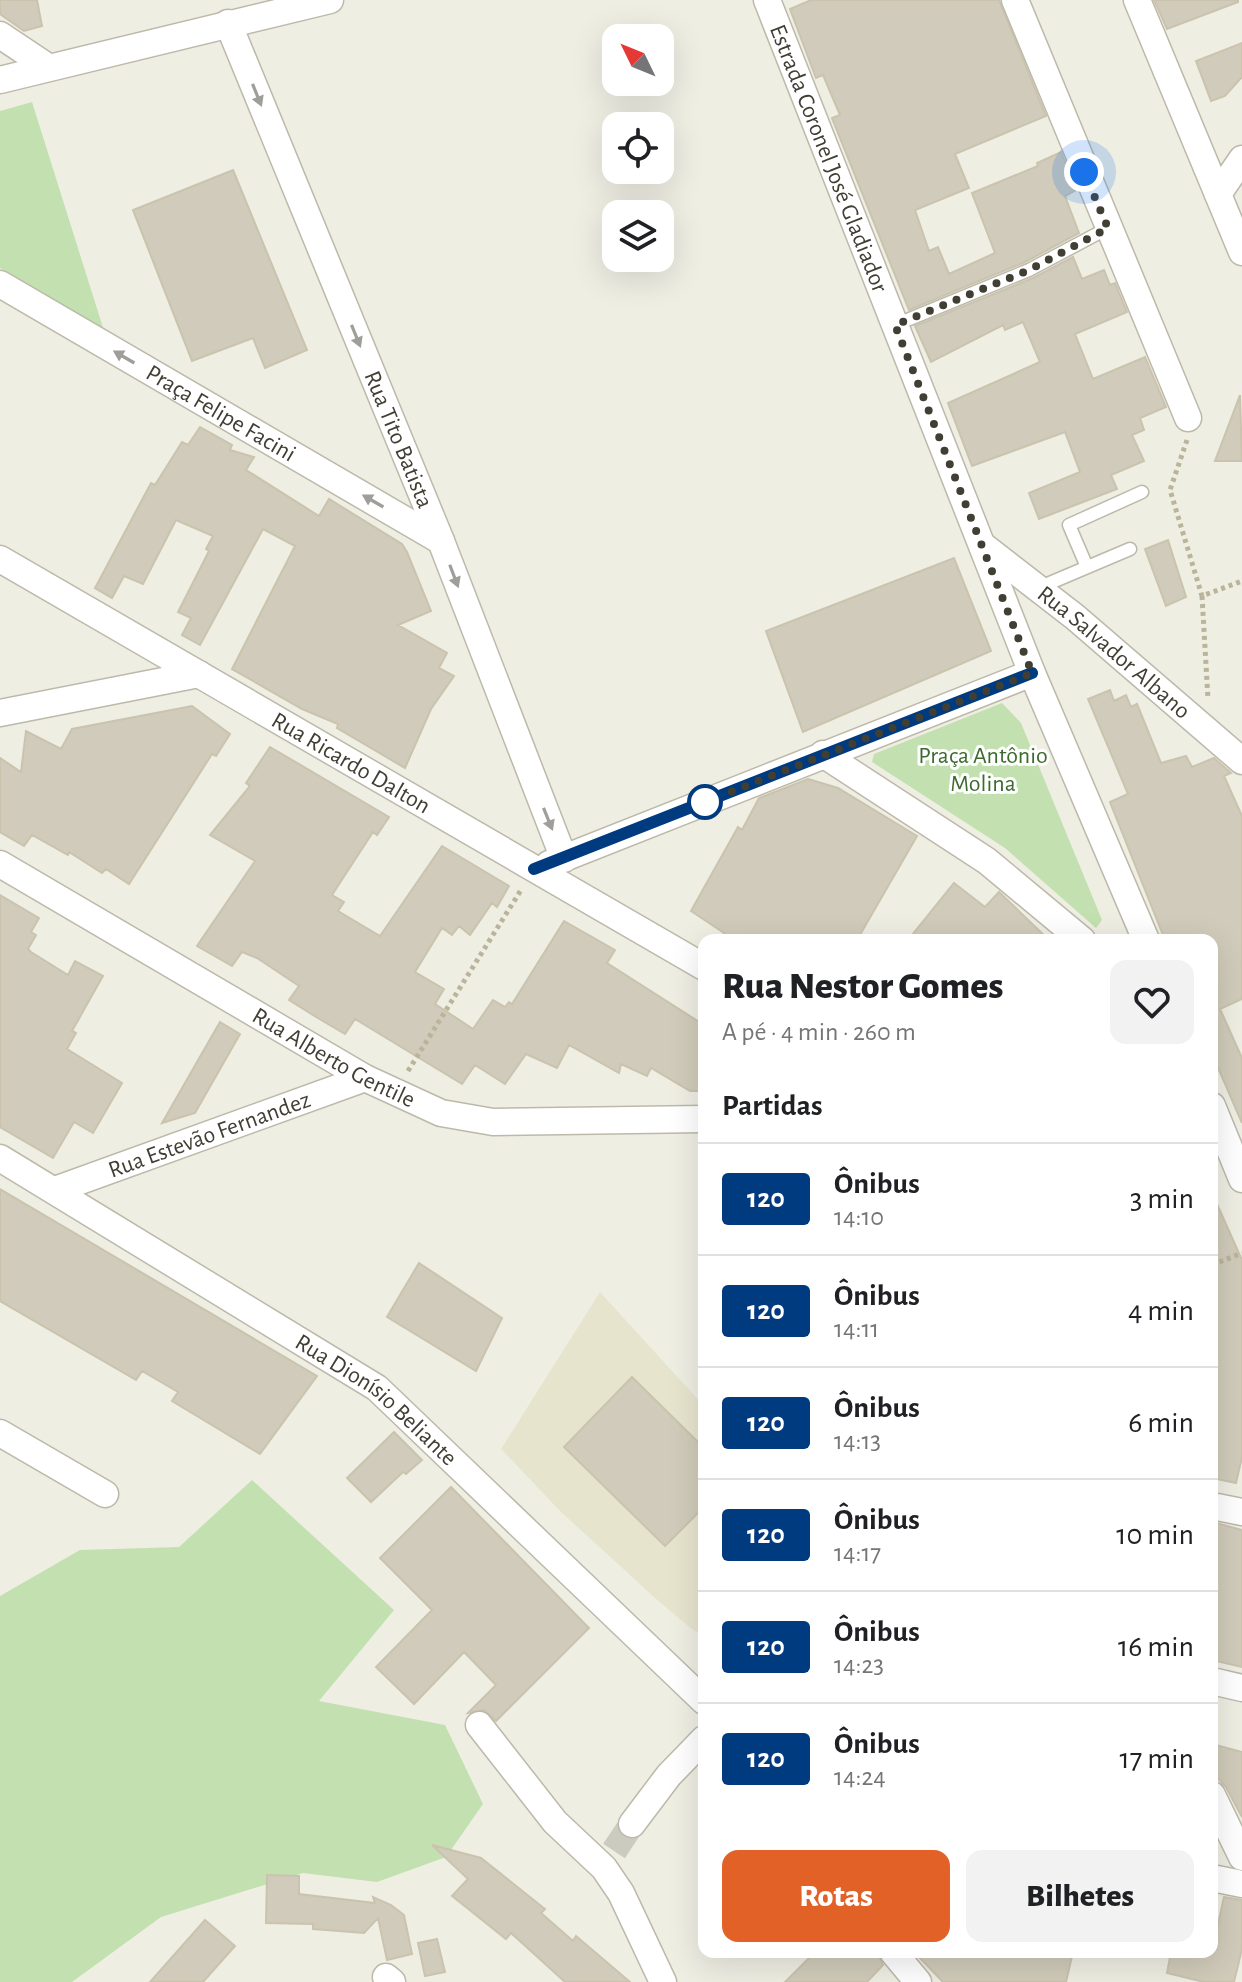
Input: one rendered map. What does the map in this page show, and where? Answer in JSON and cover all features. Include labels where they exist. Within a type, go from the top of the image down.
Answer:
[{"type":"street","points":[[0,80],[330,0]]},
{"type":"street","name":"Estrada Coronel José Gladiador","points":[[767,0],[1032,673],[1143,934]]},
{"type":"street","points":[[1015,0],[1188,418]]},
{"type":"street","points":[[1137,0],[1242,252]]},
{"type":"street","name":"Rua Tito Batista","points":[[228,23],[441,541],[564,859]]},
{"type":"street","points":[[0,35],[48,67]]},
{"type":"street","points":[[1218,194],[1242,159]]},
{"type":"street","name":"Praça Felipe Facini","points":[[0,284],[441,541]]},
{"type":"street","name":"Rua Salvador Albano","points":[[982,545],[1208,729],[1242,761]]},
{"type":"street","name":"Rua Ricardo Dalton","points":[[0,559],[698,964]]},
{"type":"street","points":[[534,869],[1032,673]]},
{"type":"street","points":[[0,713],[199,674]]},
{"type":"street","points":[[823,754],[987,861],[1075,934]]},
{"type":"street","name":"Rua Alberto Gentile","points":[[0,864],[365,1078],[441,1113],[493,1122],[698,1119]]},
{"type":"street","name":"Rua Estevão Fernandez","points":[[55,1190],[365,1078]]},
{"type":"street","points":[[1218,1121],[1242,1179]]},
{"type":"street","name":"Rua Dionísio Beliante","points":[[0,1158],[377,1388],[698,1695]]},
{"type":"street","points":[[0,1433],[105,1494]]},
{"type":"street","points":[[1218,1507],[1242,1512]]},
{"type":"street","points":[[1218,1682],[1242,1688]]},
{"type":"street","points":[[479,1725],[555,1822],[609,1860],[663,1982]]},
{"type":"street","points":[[632,1824],[669,1775],[698,1745]]},
{"type":"street","points":[[1218,1807],[1242,1857]]},
{"type":"street","points":[[1218,1879],[1242,1884]]},
{"type":"street","points":[[898,1958],[918,1982]]},
{"type":"lane","points":[[895,325],[1029,270],[1108,228]]},
{"type":"lane","points":[[1087,567],[1069,525],[1142,492]]},
{"type":"lane","points":[[1038,588],[1130,549]]},
{"type":"path","points":[[1188,418],[1187,443],[1170,490],[1202,596],[1208,729]]},
{"type":"path","points":[[1202,596],[1242,581]]},
{"type":"path","points":[[395,1092],[534,869]]},
{"type":"path","points":[[1218,1263],[1242,1253]]},
{"type":"shaded area","points":[[600,1292],[698,1399],[698,1632],[655,1598],[560,1511],[501,1449]]},
{"type":"green space","points":[[32,102],[105,334],[0,268],[0,111]]},
{"type":"green space","name":"Praça Antônio Molina","points":[[1002,703],[1021,723],[1102,920],[1096,928],[1005,848],[872,762],[874,754]]},
{"type":"green space","points":[[252,1480],[394,1610],[319,1701],[445,1725],[483,1804],[446,1857],[377,1882],[303,1873],[161,1917],[72,1982],[0,1982],[0,1596],[80,1550],[179,1547]]},
{"type":"building","points":[[0,0],[37,0],[42,26],[24,31],[0,14]]},
{"type":"building","points":[[811,0],[999,0],[1046,116],[955,154],[969,188],[915,210],[929,251],[938,247],[949,274],[995,253],[972,193],[1038,166],[1037,163],[1061,152],[1076,190],[1065,196],[1079,233],[1025,262],[909,310],[832,118],[840,115],[823,75],[816,78],[790,9]]},
{"type":"building","points":[[1154,0],[1238,0],[1238,2],[1167,29]]},
{"type":"building","points":[[1242,43],[1242,77],[1225,96],[1211,101],[1196,61]]},
{"type":"building","points":[[233,170],[307,350],[265,368],[253,338],[192,361],[133,210]]},
{"type":"building","points":[[1073,257],[1082,279],[1104,270],[1110,285],[1115,283],[1127,312],[1075,334],[1093,379],[1145,357],[1166,407],[1140,418],[1144,430],[1132,435],[1144,461],[1111,475],[1117,489],[1039,519],[1029,493],[1080,472],[1065,432],[972,466],[948,403],[1040,362],[1023,322],[1005,330],[1003,325],[931,362],[915,326],[1033,278]]},
{"type":"building","points":[[1240,395],[1242,461],[1215,461]]},
{"type":"building","points":[[200,427],[232,445],[230,450],[254,457],[246,470],[319,516],[329,499],[402,544],[407,552],[431,611],[398,625],[447,653],[439,668],[454,676],[431,709],[405,768],[337,728],[338,724],[302,709],[232,669],[295,546],[263,529],[200,645],[182,635],[191,618],[178,612],[209,551],[206,549],[213,536],[176,520],[143,584],[124,576],[112,598],[95,588],[151,483],[155,485],[182,442],[188,445]]},
{"type":"building","points":[[1168,540],[1186,597],[1166,606],[1145,549]]},
{"type":"building","points":[[954,558],[991,651],[803,732],[766,631]]},
{"type":"building","points":[[1110,690],[1114,701],[1126,695],[1131,707],[1137,704],[1161,763],[1186,756],[1192,767],[1214,758],[1231,773],[1224,776],[1242,816],[1242,999],[1220,1009],[1242,1058],[1242,1123],[1218,1068],[1218,934],[1163,934],[1110,802],[1128,794],[1088,699]]},
{"type":"building","points":[[192,706],[230,734],[216,756],[212,754],[129,884],[106,869],[102,873],[69,852],[68,855],[32,835],[24,846],[0,832],[0,758],[21,772],[26,731],[61,749],[72,729]]},
{"type":"building","points":[[270,747],[389,817],[377,835],[373,832],[332,895],[344,902],[338,911],[380,936],[442,846],[509,886],[497,907],[492,903],[470,935],[459,926],[452,935],[442,928],[415,972],[444,989],[435,1004],[473,1029],[493,1000],[505,1007],[509,1002],[512,1004],[564,921],[615,950],[607,963],[698,1021],[698,1091],[690,1091],[651,1068],[647,1076],[621,1064],[619,1073],[569,1045],[557,1068],[526,1054],[505,1084],[475,1065],[462,1084],[355,1019],[345,1034],[316,1017],[289,1000],[299,986],[257,958],[242,952],[232,966],[197,946],[255,861],[210,835],[250,786],[246,783]]},
{"type":"building","points":[[808,779],[838,788],[917,836],[860,934],[723,934],[691,911],[738,827],[742,830],[759,798]]},
{"type":"building","points":[[954,883],[985,907],[999,892],[1043,934],[913,934]]},
{"type":"building","points":[[0,895],[39,918],[31,932],[36,935],[28,949],[31,952],[68,975],[75,961],[103,976],[72,1031],[76,1033],[67,1049],[122,1083],[93,1133],[74,1122],[53,1158],[0,1127]]},
{"type":"building","points":[[220,1022],[240,1034],[195,1113],[162,1123]]},
{"type":"building","points":[[0,1189],[317,1376],[260,1454],[172,1401],[178,1392],[142,1371],[136,1380],[0,1301]]},
{"type":"building","points":[[1218,1206],[1242,1260],[1242,1457],[1236,1483],[1218,1479]]},
{"type":"building","points":[[419,1263],[502,1318],[476,1371],[387,1317]]},
{"type":"building","points":[[632,1377],[698,1442],[698,1513],[665,1546],[564,1447]]},
{"type":"building","points":[[394,1432],[422,1460],[406,1474],[403,1472],[371,1502],[347,1478]]},
{"type":"building","points":[[451,1487],[589,1628],[496,1721],[484,1710],[468,1713],[496,1685],[464,1652],[414,1704],[376,1667],[432,1610],[380,1558]]},
{"type":"building","points":[[1218,1524],[1242,1530],[1242,1667],[1218,1661]]},
{"type":"building","points":[[1218,1746],[1242,1752],[1242,1817],[1218,1778]]},
{"type":"building","points":[[432,1845],[481,1858],[545,1909],[541,1913],[573,1941],[576,1936],[630,1982],[565,1982],[511,1933],[506,1939],[452,1896],[468,1879]]},
{"type":"building","points":[[267,1875],[299,1876],[299,1894],[375,1903],[373,1897],[391,1905],[404,1915],[412,1954],[387,1960],[378,1918],[364,1933],[313,1929],[313,1924],[266,1923]]},
{"type":"building","points":[[1224,1897],[1242,1900],[1242,1949],[1234,1982],[1204,1982],[1167,1973],[1170,1958],[1218,1958],[1218,1924]]},
{"type":"building","points":[[205,1920],[235,1946],[203,1982],[150,1982]]},
{"type":"building","points":[[437,1939],[445,1972],[425,1976],[418,1943]]},
{"type":"building","points":[[809,1958],[880,1958],[883,1965],[867,1982],[785,1982]]},
{"type":"building","points":[[920,1958],[1072,1958],[1066,1982],[943,1982]]},
{"type":"tunnel","points":[[614,1851],[632,1824]]},
{"type":"bus line","name":"120","points":[[534,869],[1032,673]]},
{"type":"route","points":[[705,802],[1032,673],[895,325],[1029,270],[1108,228],[1084,172]]}]
